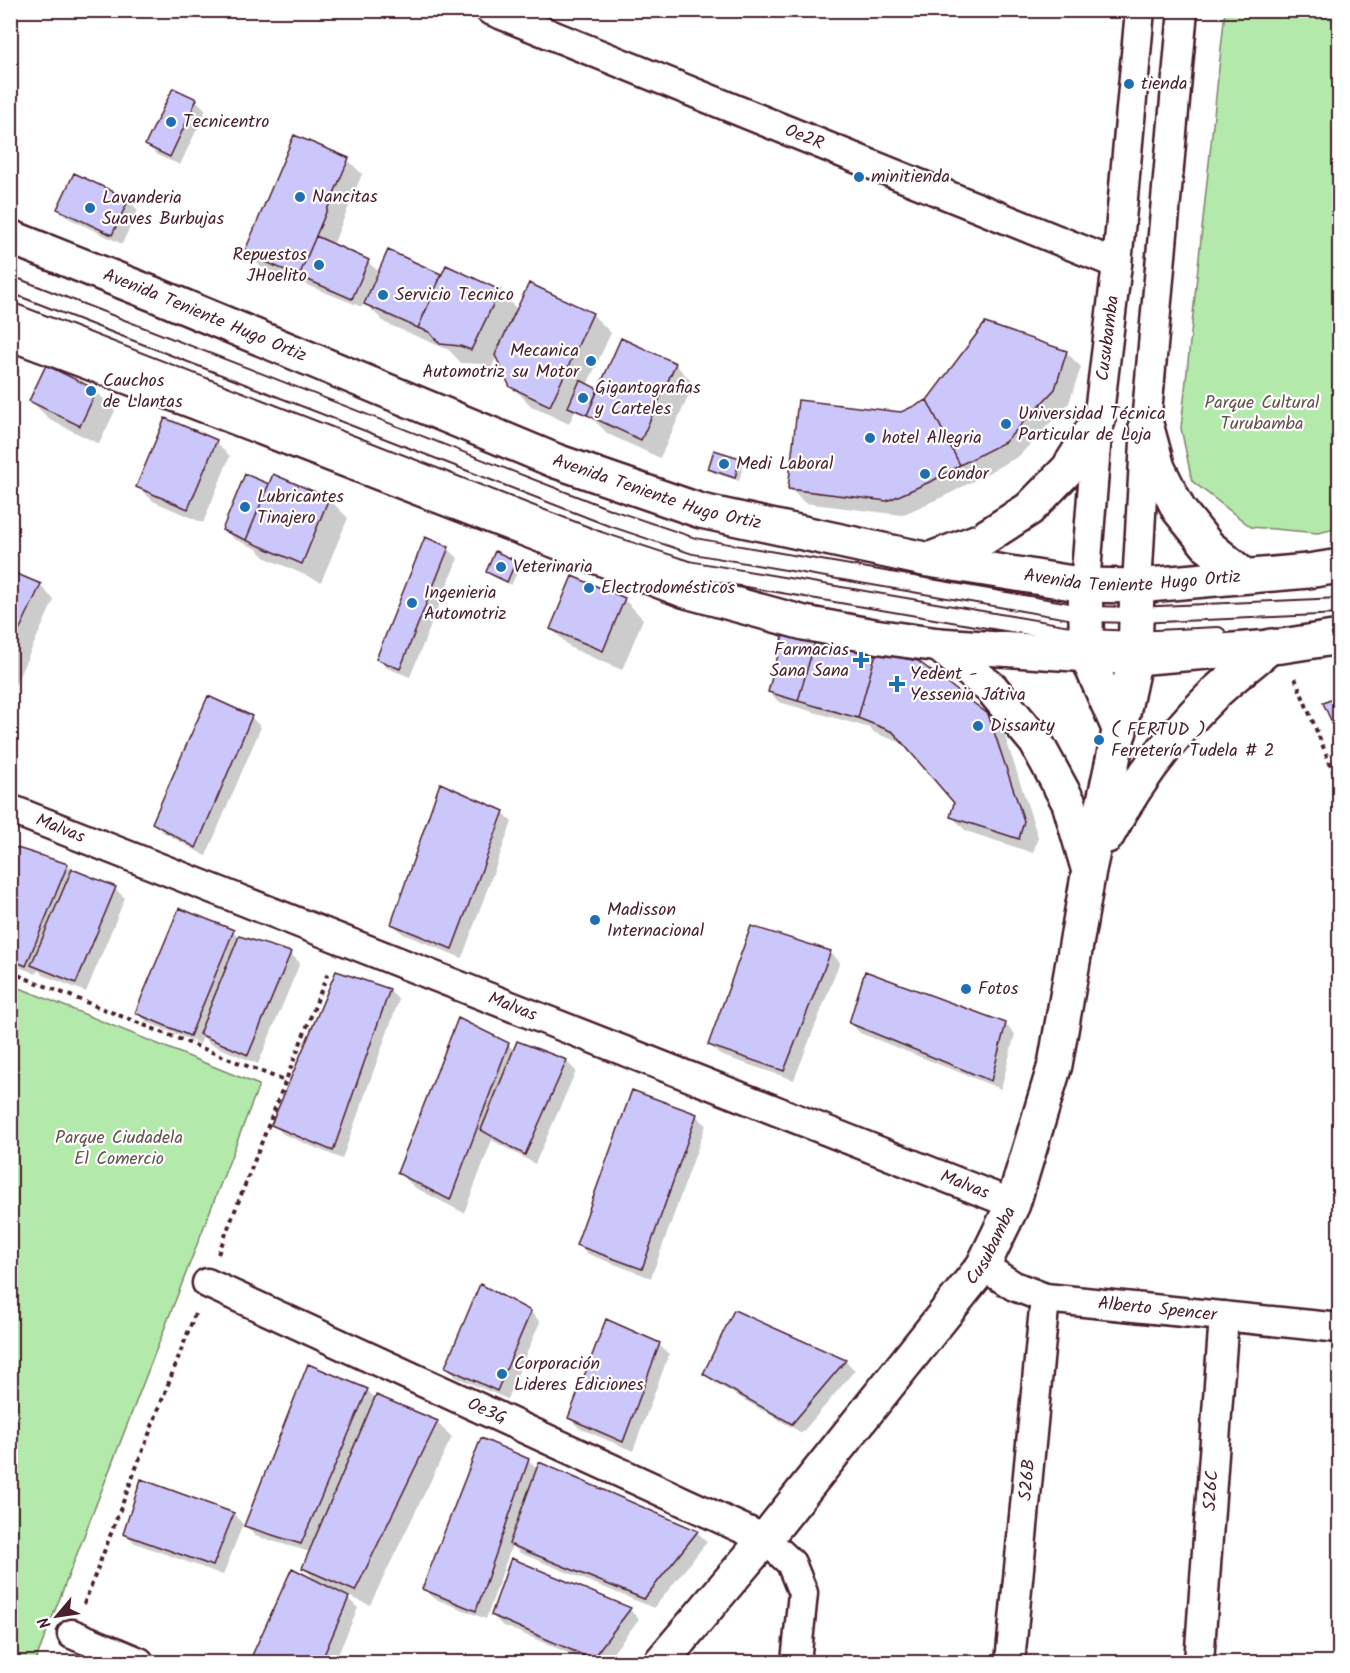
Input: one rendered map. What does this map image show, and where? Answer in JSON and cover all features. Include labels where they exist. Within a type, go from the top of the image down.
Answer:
[{"type":"main road","name":"Avenida Teniente Hugo Ortiz","points":[[10,237],[556,461],[701,511],[929,560],[1086,623],[1136,624],[1243,575],[1308,571],[1340,566]]},
{"type":"main road","name":"Avenida Teniente Hugo Ortiz","points":[[10,333],[193,400],[686,591],[804,623],[939,645],[1086,623],[1136,624],[1273,642],[1340,638]]},
{"type":"main road","points":[[929,560],[981,540],[1029,509],[1068,469],[1098,421]]},
{"type":"main road","points":[[1146,424],[1158,468],[1179,510],[1208,546],[1243,575]]},
{"type":"main road","name":"Cusubamba","points":[[1086,623],[1120,731]]},
{"type":"main road","name":"Cusubamba","points":[[662,1662],[765,1539],[983,1266],[1013,1204],[1055,1065],[1089,870],[1120,731],[1136,624]]},
{"type":"main road","points":[[1089,870],[1123,805],[1166,746],[1215,693],[1273,642]]},
{"type":"main road","points":[[939,645],[992,688],[1036,742],[1069,803],[1089,870]]},
{"type":"street","name":"Oe2R","points":[[490,10],[1117,264]]},
{"type":"street","name":"Cusubamba","points":[[1086,623],[1098,421],[1117,264],[1140,10]]},
{"type":"street","name":"Cusubamba","points":[[1136,624],[1146,424],[1183,10]]},
{"type":"street","name":"Malvas","points":[[10,809],[1013,1204]]},
{"type":"street","name":"Alberto Spencer","points":[[983,1266],[1014,1286],[1045,1298],[1340,1328]]},
{"type":"street","name":"Oe3G","points":[[207,1283],[765,1539],[791,1563],[803,1593],[796,1662]]},
{"type":"street","name":"S26B","points":[[1010,1662],[1045,1298]]},
{"type":"street","name":"S26C","points":[[1199,1662],[1224,1316]]},
{"type":"street","points":[[72,1634],[139,1662]]},
{"type":"lane","points":[[10,285],[597,513],[694,546],[1086,623]]},
{"type":"lane","points":[[10,310],[600,540],[688,569],[1086,623]]},
{"type":"lane","points":[[1136,624],[1340,606]]},
{"type":"lane","points":[[1136,624],[1231,635]]},
{"type":"lane","points":[[1273,642],[1340,630]]},
{"type":"path","points":[[1273,642],[1340,788]]},
{"type":"path","points":[[72,1634],[341,939]]},
{"type":"path","points":[[10,972],[285,1081]]},
{"type":"green space","name":"Parque Cultural Turubamba","points":[[1225,11],[1260,11],[1339,18],[1340,528],[1318,533],[1251,527],[1192,481],[1181,428]]},
{"type":"green space","name":"Parque Ciudadela El Comercio","points":[[10,984],[259,1085],[35,1662],[10,1662]]},
{"type":"building","name":"Tecnicentro","points":[[173,88],[197,99],[170,157],[145,145]]},
{"type":"building","name":"Nancitas","points":[[294,135],[349,158],[299,276],[244,253]]},
{"type":"building","points":[[74,173],[129,199],[112,235],[57,209]]},
{"type":"building","points":[[316,236],[369,260],[352,299],[299,276]]},
{"type":"building","points":[[388,250],[441,274],[418,328],[364,304]]},
{"type":"building","points":[[446,265],[500,290],[471,350],[460,346],[440,344],[429,332],[418,328]]},
{"type":"building","points":[[529,283],[593,313],[550,406],[510,387],[495,355]]},
{"type":"building","points":[[985,323],[1067,351],[1055,389],[1005,442],[960,465],[927,400]]},
{"type":"building","points":[[621,338],[676,363],[641,440],[587,415]]},
{"type":"building","points":[[46,365],[97,390],[80,426],[29,401]]},
{"type":"building","name":"Gigantografias y Carteles","points":[[580,380],[598,389],[587,415],[568,407]]},
{"type":"building","name":"hotel Allegria","points":[[798,400],[901,412],[927,400],[960,465],[934,480],[887,501],[788,489]]},
{"type":"building","points":[[165,418],[217,440],[188,509],[136,487]]},
{"type":"building","name":"Medi Laboral","points":[[714,450],[740,458],[735,478],[708,469]]},
{"type":"building","name":"Lubricantes Tinajero","points":[[245,474],[269,484],[246,540],[222,530]]},
{"type":"building","points":[[273,474],[329,498],[302,564],[246,540]]},
{"type":"building","name":"Ingenieria Automotriz","points":[[425,537],[449,547],[400,669],[376,659]]},
{"type":"building","name":"Veterinaria","points":[[495,551],[516,561],[507,582],[486,572]]},
{"type":"building","points":[[10,571],[41,584],[10,650]]},
{"type":"building","points":[[572,576],[625,598],[603,651],[550,629]]},
{"type":"building","points":[[785,629],[816,638],[798,701],[768,692]]},
{"type":"building","points":[[816,638],[876,653],[858,718],[798,701]]},
{"type":"building","points":[[876,653],[918,661],[988,714],[1024,821],[1019,839],[950,817],[954,803],[893,732],[858,718]]},
{"type":"building","points":[[208,696],[252,716],[196,848],[152,823]]},
{"type":"building","points":[[1340,696],[1340,740],[1323,703]]},
{"type":"building","points":[[440,783],[504,811],[452,949],[391,924]]},
{"type":"building","points":[[14,847],[68,864],[26,966],[10,959],[10,856]]},
{"type":"building","points":[[72,869],[116,887],[76,983],[31,965]]},
{"type":"building","points":[[179,908],[234,930],[190,1036],[135,1013]]},
{"type":"building","points":[[751,926],[831,951],[784,1071],[708,1045]]},
{"type":"building","points":[[239,936],[291,952],[248,1055],[199,1034]]},
{"type":"building","points":[[336,971],[390,989],[333,1151],[271,1125]]},
{"type":"building","points":[[865,971],[1006,1023],[991,1081],[849,1023]]},
{"type":"building","points":[[458,1018],[509,1043],[450,1200],[397,1173]]},
{"type":"building","points":[[517,1041],[567,1060],[525,1155],[481,1130]]},
{"type":"building","points":[[632,1090],[697,1114],[642,1269],[576,1245]]},
{"type":"building","points":[[480,1284],[531,1311],[497,1391],[445,1367]]},
{"type":"building","points":[[734,1310],[846,1360],[792,1424],[703,1374]]},
{"type":"building","points":[[606,1319],[660,1343],[623,1442],[568,1418]]},
{"type":"building","points":[[308,1364],[368,1389],[301,1544],[244,1526]]},
{"type":"building","points":[[376,1395],[438,1421],[355,1591],[302,1568]]},
{"type":"building","points":[[481,1438],[529,1459],[476,1611],[422,1589]]},
{"type":"building","points":[[539,1462],[698,1531],[644,1599],[509,1544]]},
{"type":"building","points":[[141,1479],[234,1513],[213,1566],[123,1534]]},
{"type":"building","points":[[511,1558],[631,1608],[592,1659],[491,1615]]},
{"type":"building","points":[[292,1568],[349,1597],[321,1662],[249,1662]]},
{"type":"place","name":"tienda","points":[[1129,84]]},
{"type":"place","name":"Tecnicentro","points":[[171,122]]},
{"type":"place","name":"minitienda","points":[[859,177]]},
{"type":"place","name":"Nancitas","points":[[300,197]]},
{"type":"place","name":"Lavanderia Suaves Burbujas","points":[[90,208]]},
{"type":"place","name":"Repuestos JHoelito","points":[[319,265]]},
{"type":"place","name":"Servicio Tecnico","points":[[383,295]]},
{"type":"place","name":"Mecanica Automotriz su Motor","points":[[591,361]]},
{"type":"place","name":"Cauchos de Llantas","points":[[91,391]]},
{"type":"place","name":"Gigantografias y Carteles","points":[[583,398]]},
{"type":"place","name":"Universidad Técnica Particular de Loja","points":[[1006,424]]},
{"type":"place","name":"hotel Allegria","points":[[870,438]]},
{"type":"place","name":"Medi Laboral","points":[[724,464]]},
{"type":"place","name":"Condor","points":[[925,474]]},
{"type":"place","name":"Lubricantes Tinajero","points":[[245,507]]},
{"type":"place","name":"Veterinaria","points":[[501,567]]},
{"type":"place","name":"Electrodomésticos","points":[[589,588]]},
{"type":"place","name":"Ingenieria Automotriz","points":[[412,603]]},
{"type":"place","name":"Farmacias Sana Sana","points":[[861,660]]},
{"type":"place","name":"Yedent - Yessenia Játiva","points":[[897,684]]},
{"type":"place","name":"Dissanty","points":[[978,726]]},
{"type":"place","name":"( FERTUD ) Ferretería Tudela # 2","points":[[1099,740]]},
{"type":"place","name":"Madisson Internacional","points":[[595,920]]},
{"type":"place","name":"Fotos","points":[[966,989]]},
{"type":"place","name":"Corporación Lideres Ediciones","points":[[502,1374]]}]
